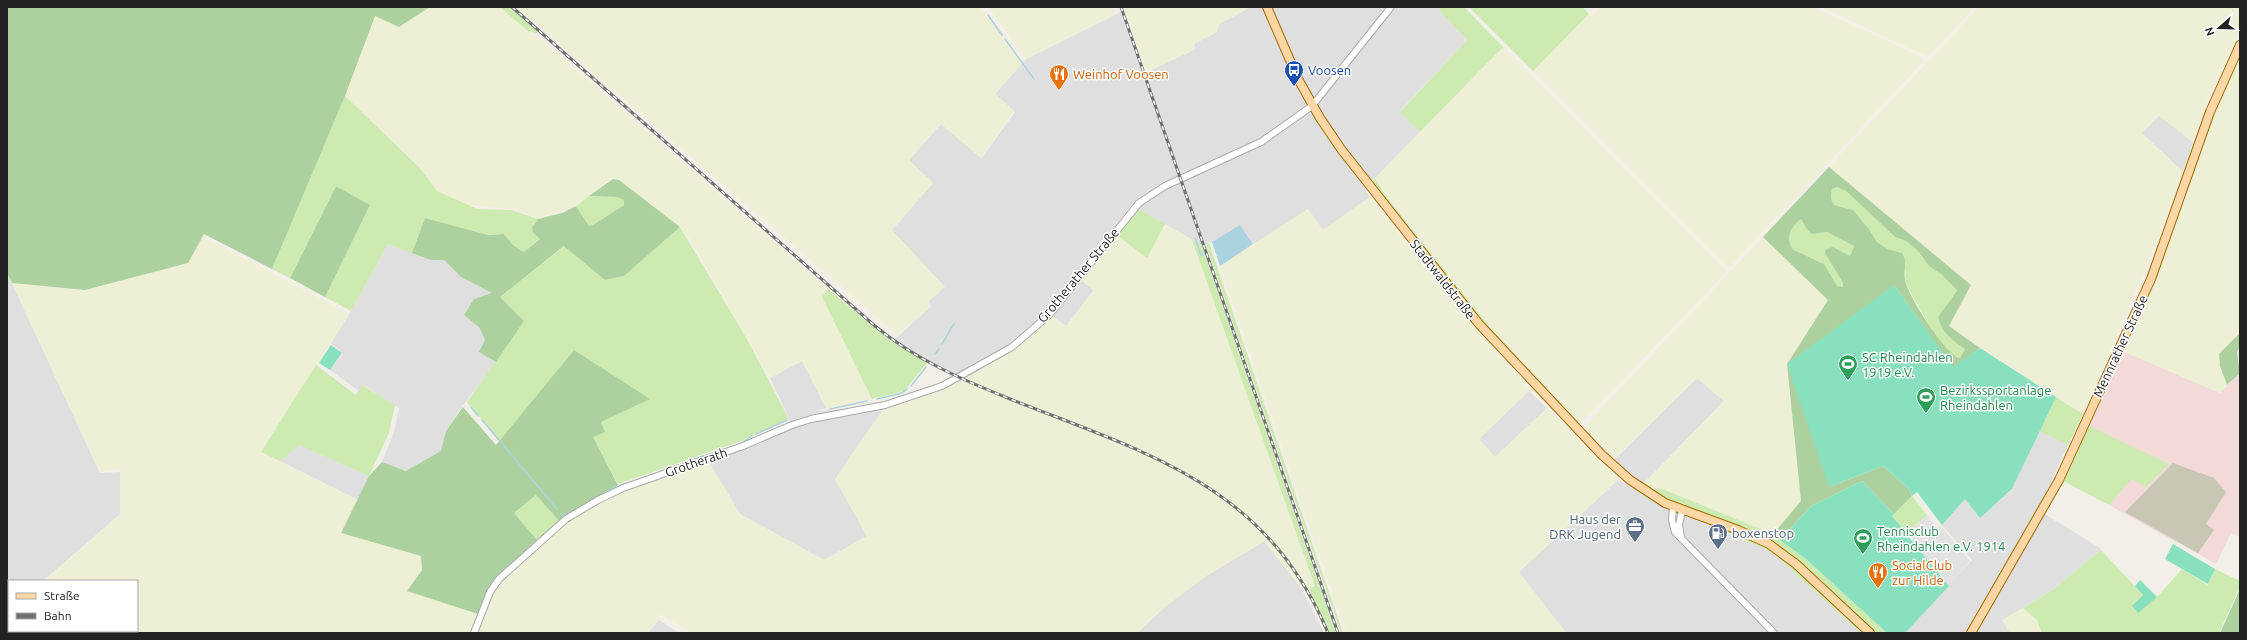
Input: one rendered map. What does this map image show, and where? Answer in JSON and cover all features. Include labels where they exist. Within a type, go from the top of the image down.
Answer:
[{"type":"main road","name":"Stadtwaldstraße","points":[[1267,7],[1298,79],[1312,106],[1341,149],[1452,291],[1500,349],[1612,465],[1644,491],[1682,511],[1738,530],[1768,544],[1796,564],[1870,633]]},
{"type":"main road","name":"Mennrather Straße","points":[[1971,633],[2058,480],[2148,286],[2210,112],[2240,45]]},
{"type":"street","points":[[1312,106],[1391,7]]},
{"type":"street","name":"Grotherather Straße","points":[[831,415],[885,405],[942,386],[1012,347],[1049,315],[1137,205],[1165,186],[1261,142],[1312,106]]},
{"type":"street","name":"Grotherath","points":[[474,633],[490,592],[500,579],[566,519],[623,488],[743,446],[792,425],[831,415]]},
{"type":"street","points":[[1673,506],[1672,525],[1681,539],[1774,633]]},
{"type":"street","points":[[1681,539],[1679,525],[1682,511]]},
{"type":"shaded area","points":[[430,7],[500,7],[536,38],[538,36],[828,289],[822,297],[872,399],[826,408],[802,361],[770,378],[692,242],[681,227],[618,179],[610,178],[584,200],[565,210],[538,218],[513,209],[466,205],[437,191],[420,167],[345,96],[375,15],[399,27]]},
{"type":"shaded area","points":[[516,7],[980,8],[988,14],[1023,62],[995,94],[1014,111],[981,158],[941,124],[909,160],[933,183],[892,230],[945,287],[928,302],[931,306],[898,335]]},
{"type":"shaded area","points":[[988,7],[1112,7],[1115,15],[1026,59]]},
{"type":"shaded area","points":[[1124,7],[1251,7],[1219,24],[1217,32],[1194,44],[1196,49],[1147,72]]},
{"type":"shaded area","points":[[1251,7],[1440,7],[1438,10],[1467,40],[1400,111],[1420,132],[1375,178],[1363,187],[1370,197],[1323,230],[1308,210],[1253,244],[1240,225],[1212,242],[1200,244],[1138,209],[1082,281],[1094,290],[1066,326],[1052,316],[1005,355],[961,381],[892,342],[931,306],[892,230],[933,183],[909,160],[941,124],[982,158],[1015,112],[995,94],[1026,59],[1121,12],[1142,74],[1196,49],[1193,44],[1217,32],[1219,24]]},
{"type":"shaded area","points":[[1600,7],[1813,7],[1920,56],[1923,62],[1729,268],[1533,71],[1589,14],[1591,16]]},
{"type":"shaded area","points":[[1821,7],[1975,7],[1928,57]]},
{"type":"shaded area","points":[[1979,7],[2240,7],[2240,30],[2207,102],[2193,142],[2159,116],[2142,133],[2183,172],[2157,242],[2083,414],[1948,326],[1971,285],[1829,167]]},
{"type":"shaded area","points":[[1503,47],[1725,270],[1725,274],[1580,424],[1492,330],[1375,178]]},
{"type":"shaded area","points":[[2240,51],[2240,333],[2219,354],[2220,366],[2227,381],[2227,385],[2220,393],[2125,352],[2214,112]]},
{"type":"shaded area","points":[[2159,115],[2193,142],[2183,172],[2142,133]]},
{"type":"shaded area","points":[[1370,197],[1454,304],[1530,390],[1479,439],[1495,457],[1547,408],[1618,480],[1519,572],[1566,633],[1346,633],[1220,266],[1308,209],[1323,230]]},
{"type":"shaded area","points":[[1165,224],[1192,240],[1315,587],[1309,589],[1306,585],[1301,588],[1264,541],[1206,576],[1166,606],[1137,633],[691,633],[661,614],[648,633],[476,633],[494,589],[504,578],[574,518],[621,490],[710,460],[710,464],[740,514],[824,560],[867,536],[835,479],[885,407],[904,403],[961,381],[1005,355],[1052,316],[1066,326],[1094,290],[1082,281],[1117,235],[1147,258]]},
{"type":"shaded area","points":[[202,236],[349,314],[261,452],[358,500],[341,533],[421,556],[422,570],[408,591],[478,614],[471,633],[7,633],[8,614],[8,632],[138,632],[138,580],[46,580],[120,515],[120,468],[100,473],[12,283],[85,290],[188,263]]},
{"type":"shaded area","points":[[1763,237],[1828,299],[1787,364],[1801,501],[1773,534],[1660,488],[1653,490],[1642,485],[1724,401],[1697,378],[1614,459],[1584,427]]},
{"type":"shaded area","points":[[388,244],[444,260],[461,277],[492,293],[479,327],[485,340],[480,352],[496,362],[459,411],[446,431],[442,451],[406,471],[382,462],[394,432],[399,408],[363,385],[359,391],[330,370],[343,354],[331,343],[351,311]]},
{"type":"shaded area","points":[[7,273],[100,473],[120,472],[120,514],[44,580],[8,580],[7,613]]},
{"type":"shaded area","points":[[2125,352],[2220,393],[2240,373],[2240,537],[2231,533],[2216,564],[2109,505],[2132,479],[2086,426]]},
{"type":"shaded area","points":[[802,361],[826,408],[815,411],[885,407],[835,479],[867,536],[824,560],[740,514],[710,464],[710,460],[765,441],[795,427],[792,425],[770,378]]},
{"type":"shaded area","points":[[1697,378],[1724,401],[1642,485],[1612,462]]},
{"type":"shaded area","points":[[1529,391],[1547,408],[1495,457],[1479,439]]},
{"type":"shaded area","points":[[2039,431],[2068,445],[2038,510],[2101,550],[2055,588],[2003,620],[2010,633],[1905,633],[1972,560],[1942,525],[1965,499],[1980,517],[2012,490]]},
{"type":"shaded area","points":[[299,444],[369,476],[358,500],[280,461]]},
{"type":"shaded area","points":[[2173,463],[2214,478],[2226,492],[2206,524],[2214,530],[2198,553],[2125,512]]},
{"type":"shaded area","points":[[1618,480],[1668,509],[1761,547],[1775,555],[1861,633],[1566,633],[1519,572]]},
{"type":"shaded area","points":[[1927,515],[1938,529],[1941,526],[1970,561],[1949,586],[1906,534]]},
{"type":"shaded area","points":[[1265,541],[1301,588],[1324,633],[1137,633],[1166,606],[1206,576]]},
{"type":"shaded area","points":[[2023,608],[2037,620],[2042,633],[2010,633],[2002,620]]},
{"type":"shaded area","points":[[659,620],[679,633],[648,633]]},
{"type":"green space","points":[[7,7],[430,7],[399,27],[375,16],[345,96],[272,269],[204,234],[188,263],[85,290],[12,283],[7,273]]},
{"type":"green space","points":[[500,7],[510,7],[538,32],[535,34],[531,31],[529,32]]},
{"type":"green space","points":[[1440,7],[1464,7],[1503,47],[1420,132],[1400,112],[1467,40],[1438,10]]},
{"type":"green space","points":[[1469,7],[1583,7],[1589,14],[1533,71]]},
{"type":"green space","points":[[345,96],[420,168],[437,191],[477,209],[511,210],[538,219],[532,227],[533,233],[540,239],[524,252],[513,245],[504,234],[488,235],[425,218],[412,253],[388,244],[351,311],[325,297],[370,205],[336,186],[290,278],[272,269]]},
{"type":"green space","points":[[1829,167],[1971,285],[1949,326],[1980,348],[1953,368],[1894,285],[1829,487],[1883,466],[1908,488],[1912,496],[1894,514],[1862,481],[1811,506],[1780,540],[1773,534],[1801,501],[1787,364],[1828,300],[1763,237]],"holes":[[[1837,187],[1846,191],[1895,237],[1906,241],[1917,250],[1929,266],[1941,274],[1955,288],[1957,291],[1938,317],[1945,332],[1965,349],[1960,358],[1954,355],[1937,336],[1912,298],[1905,280],[1905,260],[1902,253],[1888,249],[1877,242],[1869,229],[1853,210],[1834,205],[1831,195],[1832,189]],[[1801,219],[1806,228],[1812,234],[1827,232],[1854,246],[1850,256],[1833,247],[1826,249],[1825,253],[1843,283],[1843,287],[1837,286],[1824,264],[1792,249],[1789,240],[1790,232]]]},
{"type":"green space","points":[[1375,178],[1385,195],[1492,330],[1580,425],[1577,425],[1465,303],[1372,183]]},
{"type":"green space","points":[[613,179],[619,180],[680,227],[624,276],[605,280],[564,246],[500,297],[524,321],[496,362],[479,352],[485,340],[479,327],[464,315],[474,299],[492,293],[461,277],[444,260],[431,260],[412,253],[425,218],[488,235],[504,234],[513,245],[524,252],[540,239],[533,233],[532,227],[538,219],[562,213],[576,206],[589,226],[593,225],[624,205],[624,200],[617,197],[589,196]]},
{"type":"green space","points":[[336,186],[370,205],[325,297],[290,278]]},
{"type":"green space","points":[[1837,187],[1846,191],[1895,237],[1906,241],[1917,250],[1922,258],[1955,288],[1957,291],[1938,318],[1950,338],[1965,349],[1960,358],[1945,347],[1936,336],[1920,310],[1904,279],[1906,273],[1902,253],[1888,249],[1877,242],[1869,229],[1853,210],[1834,205],[1831,199],[1832,189]]},
{"type":"green space","points":[[589,196],[617,197],[624,200],[624,205],[593,225],[589,226],[576,206]]},
{"type":"green space","points":[[1138,209],[1165,224],[1147,258],[1117,235]]},
{"type":"green space","points":[[1801,219],[1806,228],[1820,233],[1827,232],[1854,246],[1850,256],[1833,247],[1829,259],[1843,283],[1843,288],[1837,286],[1821,262],[1792,249],[1789,235],[1791,229]]},
{"type":"green space","points":[[680,227],[747,339],[789,419],[741,441],[618,484],[593,437],[601,422],[649,399],[574,350],[500,441],[467,402],[524,321],[500,297],[565,246],[605,280],[624,276]]},
{"type":"green space","points":[[1192,240],[1201,244],[1336,633],[1330,633],[1309,589],[1315,586]]},
{"type":"green space","points":[[1205,243],[1209,243],[1343,633],[1341,633]]},
{"type":"green space","name":"Bezirkssportanlage Rheindahlen","points":[[1894,285],[1953,367],[1980,348],[2056,397],[2012,489],[1980,518],[1965,499],[1942,525],[1917,492],[1912,496],[1908,488],[1883,466],[1829,487],[1787,364]]},
{"type":"green space","points":[[828,289],[892,342],[928,362],[904,391],[872,399],[822,297]]},
{"type":"green space","points":[[2240,333],[2240,346],[2237,352],[2240,373],[2227,385],[2220,366],[2219,354]]},
{"type":"green space","points":[[331,345],[342,353],[330,370],[319,363]]},
{"type":"green space","points":[[574,350],[650,399],[601,422],[605,432],[593,437],[619,487],[559,521],[536,495],[514,513],[537,540],[510,565],[496,581],[478,614],[407,591],[422,570],[421,556],[341,533],[369,476],[382,462],[406,471],[441,451],[446,431],[463,407],[496,445]]},
{"type":"green space","points":[[316,365],[356,395],[362,385],[395,405],[389,433],[369,476],[299,445],[280,461],[261,452]]},
{"type":"green space","points":[[2056,397],[2083,414],[2068,445],[2039,431]]},
{"type":"green space","points":[[2087,425],[2169,464],[2146,487],[2132,479],[2109,505],[2061,480]]},
{"type":"green space","name":"Tennisclub Rheindahlen e.V. 1914","points":[[1862,481],[1894,514],[1892,516],[1949,586],[1905,633],[1887,633],[1806,559],[1780,540],[1811,506]]},
{"type":"green space","points":[[1644,486],[1653,490],[1660,488],[1773,534],[1806,559],[1887,633],[1877,633],[1814,574],[1787,552],[1773,543],[1741,528],[1659,495]]},
{"type":"green space","points":[[536,495],[559,521],[537,540],[514,513]]},
{"type":"green space","points":[[1912,496],[1927,515],[1906,534],[1892,516]]},
{"type":"green space","points":[[1693,518],[1767,547],[1799,570],[1865,633],[1861,633],[1775,555],[1761,547]]},
{"type":"green space","points":[[2173,544],[2215,569],[2208,584],[2165,559]]},
{"type":"green space","points":[[2101,550],[2143,595],[2138,612],[2157,597],[2182,569],[2208,585],[2215,569],[2240,581],[2240,587],[2219,633],[2042,633],[2037,620],[2023,608],[2055,588]]},
{"type":"green space","points":[[2140,580],[2157,597],[2138,613],[2132,606],[2143,595],[2135,586]]},
{"type":"green space","points":[[2240,589],[2240,633],[2220,633]]},
{"type":"water","points":[[1240,225],[1253,244],[1220,266],[1212,242]]},
{"type":"waterway","points":[[988,15],[1002,35]]},
{"type":"waterway","points":[[1005,39],[1034,79]]},
{"type":"waterway","points":[[1195,238],[1201,255],[1204,254]]},
{"type":"waterway","points":[[942,344],[954,324]]},
{"type":"waterway","points":[[935,354],[939,349]]},
{"type":"waterway","points":[[911,386],[926,367]]},
{"type":"waterway","points":[[877,399],[902,393],[907,389]]},
{"type":"waterway","points":[[830,409],[867,401]]},
{"type":"waterway","points":[[471,407],[478,416]]},
{"type":"waterway","points":[[482,420],[557,509]]},
{"type":"waterway","points":[[756,434],[787,420]]},
{"type":"waterway","points":[[740,444],[752,436]]},
{"type":"waterway","points":[[707,455],[721,451]]},
{"type":"waterway","points":[[687,462],[703,456]]},
{"type":"waterway","points":[[670,468],[678,465]]},
{"type":"waterway","points":[[649,476],[661,472]]},
{"type":"waterway","points":[[562,514],[567,515],[615,487],[646,477]]},
{"type":"railway","points":[[512,7],[875,326],[906,349],[940,368],[974,384],[1108,437],[1154,457],[1197,480],[1236,508],[1271,541],[1302,582],[1328,633]]},
{"type":"railway","points":[[1121,7],[1338,633]]},
{"type":"place","name":"Voosen","points":[[1294,87]]},
{"type":"place","name":"Weinhof Voosen","points":[[1059,91]]},
{"type":"place","name":"SC Rheindahlen 1919 e.V.","points":[[1848,381]]},
{"type":"place","name":"Bezirkssportanlage Rheindahlen","points":[[1926,414]]},
{"type":"place","name":"Haus der DRK Jugend","points":[[1635,543]]},
{"type":"place","name":"boxenstop","points":[[1718,550]]},
{"type":"place","name":"Tennisclub Rheindahlen e.V. 1914","points":[[1863,555]]},
{"type":"place","name":"SocialClub zur Hilde","points":[[1878,589]]}]
